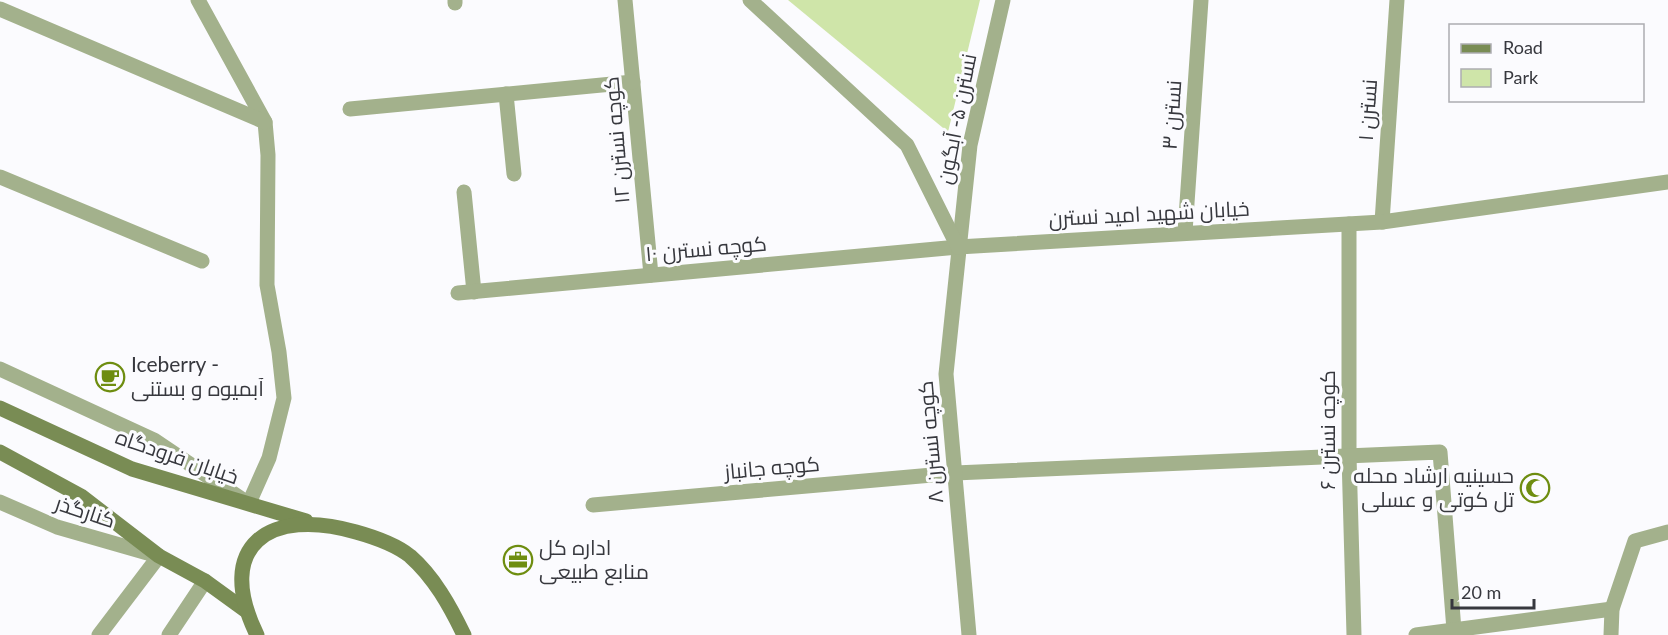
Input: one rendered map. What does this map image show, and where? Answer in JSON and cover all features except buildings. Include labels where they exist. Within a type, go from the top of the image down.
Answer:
[{"type":"main road","name":"خیابان فرودگاه","points":[[0,408],[132,469],[312,522],[366,535],[408,555],[438,589],[464,635]]},
{"type":"main road","points":[[0,452],[81,496],[159,556],[205,581],[245,610]]},
{"type":"main road","points":[[257,635],[245,610],[240,578],[250,545],[279,527],[312,522]]},
{"type":"street","points":[[0,369],[154,440],[249,503],[269,458],[284,398],[279,352],[267,285],[268,155],[265,122],[198,0]]},
{"type":"street","name":"کوچه نسترن ۱۲","points":[[625,0],[651,275]]},
{"type":"street","points":[[750,0],[907,145],[958,247]]},
{"type":"street","name":"نسترن ۵- آبگون","points":[[958,247],[970,145],[1003,0]]},
{"type":"street","name":"نسترن ۳","points":[[1185,232],[1201,0]]},
{"type":"street","name":"نسترن ۱","points":[[1382,222],[1397,0]]},
{"type":"street","points":[[0,9],[265,122]]},
{"type":"street","points":[[350,109],[633,82]]},
{"type":"street","points":[[506,94],[514,174]]},
{"type":"street","points":[[0,177],[202,261]]},
{"type":"street","name":"خیابان شهید امید نسترن","points":[[958,247],[1382,222],[1668,182]]},
{"type":"street","name":"کوچه نسترن ۱۰","points":[[464,192],[466,292],[958,247]]},
{"type":"street","name":"کوچه نسترن ۶","points":[[1349,224],[1349,456],[1353,635]]},
{"type":"street","name":"کوچه نسترن ۸","points":[[958,247],[946,374],[969,635]]},
{"type":"street","name":"کوچه جانباز","points":[[593,505],[955,473],[1440,452],[1454,630]]},
{"type":"street","name":"کنارگذر","points":[[0,501],[57,527],[159,556]]},
{"type":"street","points":[[1611,635],[1612,609],[1635,541],[1668,532]]},
{"type":"street","points":[[99,635],[159,556]]},
{"type":"street","points":[[170,635],[205,581]]},
{"type":"street","points":[[1416,635],[1612,609]]},
{"type":"green space","points":[[788,0],[980,0],[948,132]]},
{"type":"place","name":"Iceberry - آبمیوه و بستنی","points":[[110,377]]},
{"type":"place","name":"حسینیه ارشاد محله تل کوتی و عسلی","points":[[1535,488]]},
{"type":"place","name":"اداره کل منابع طبیعی","points":[[518,560]]}]
